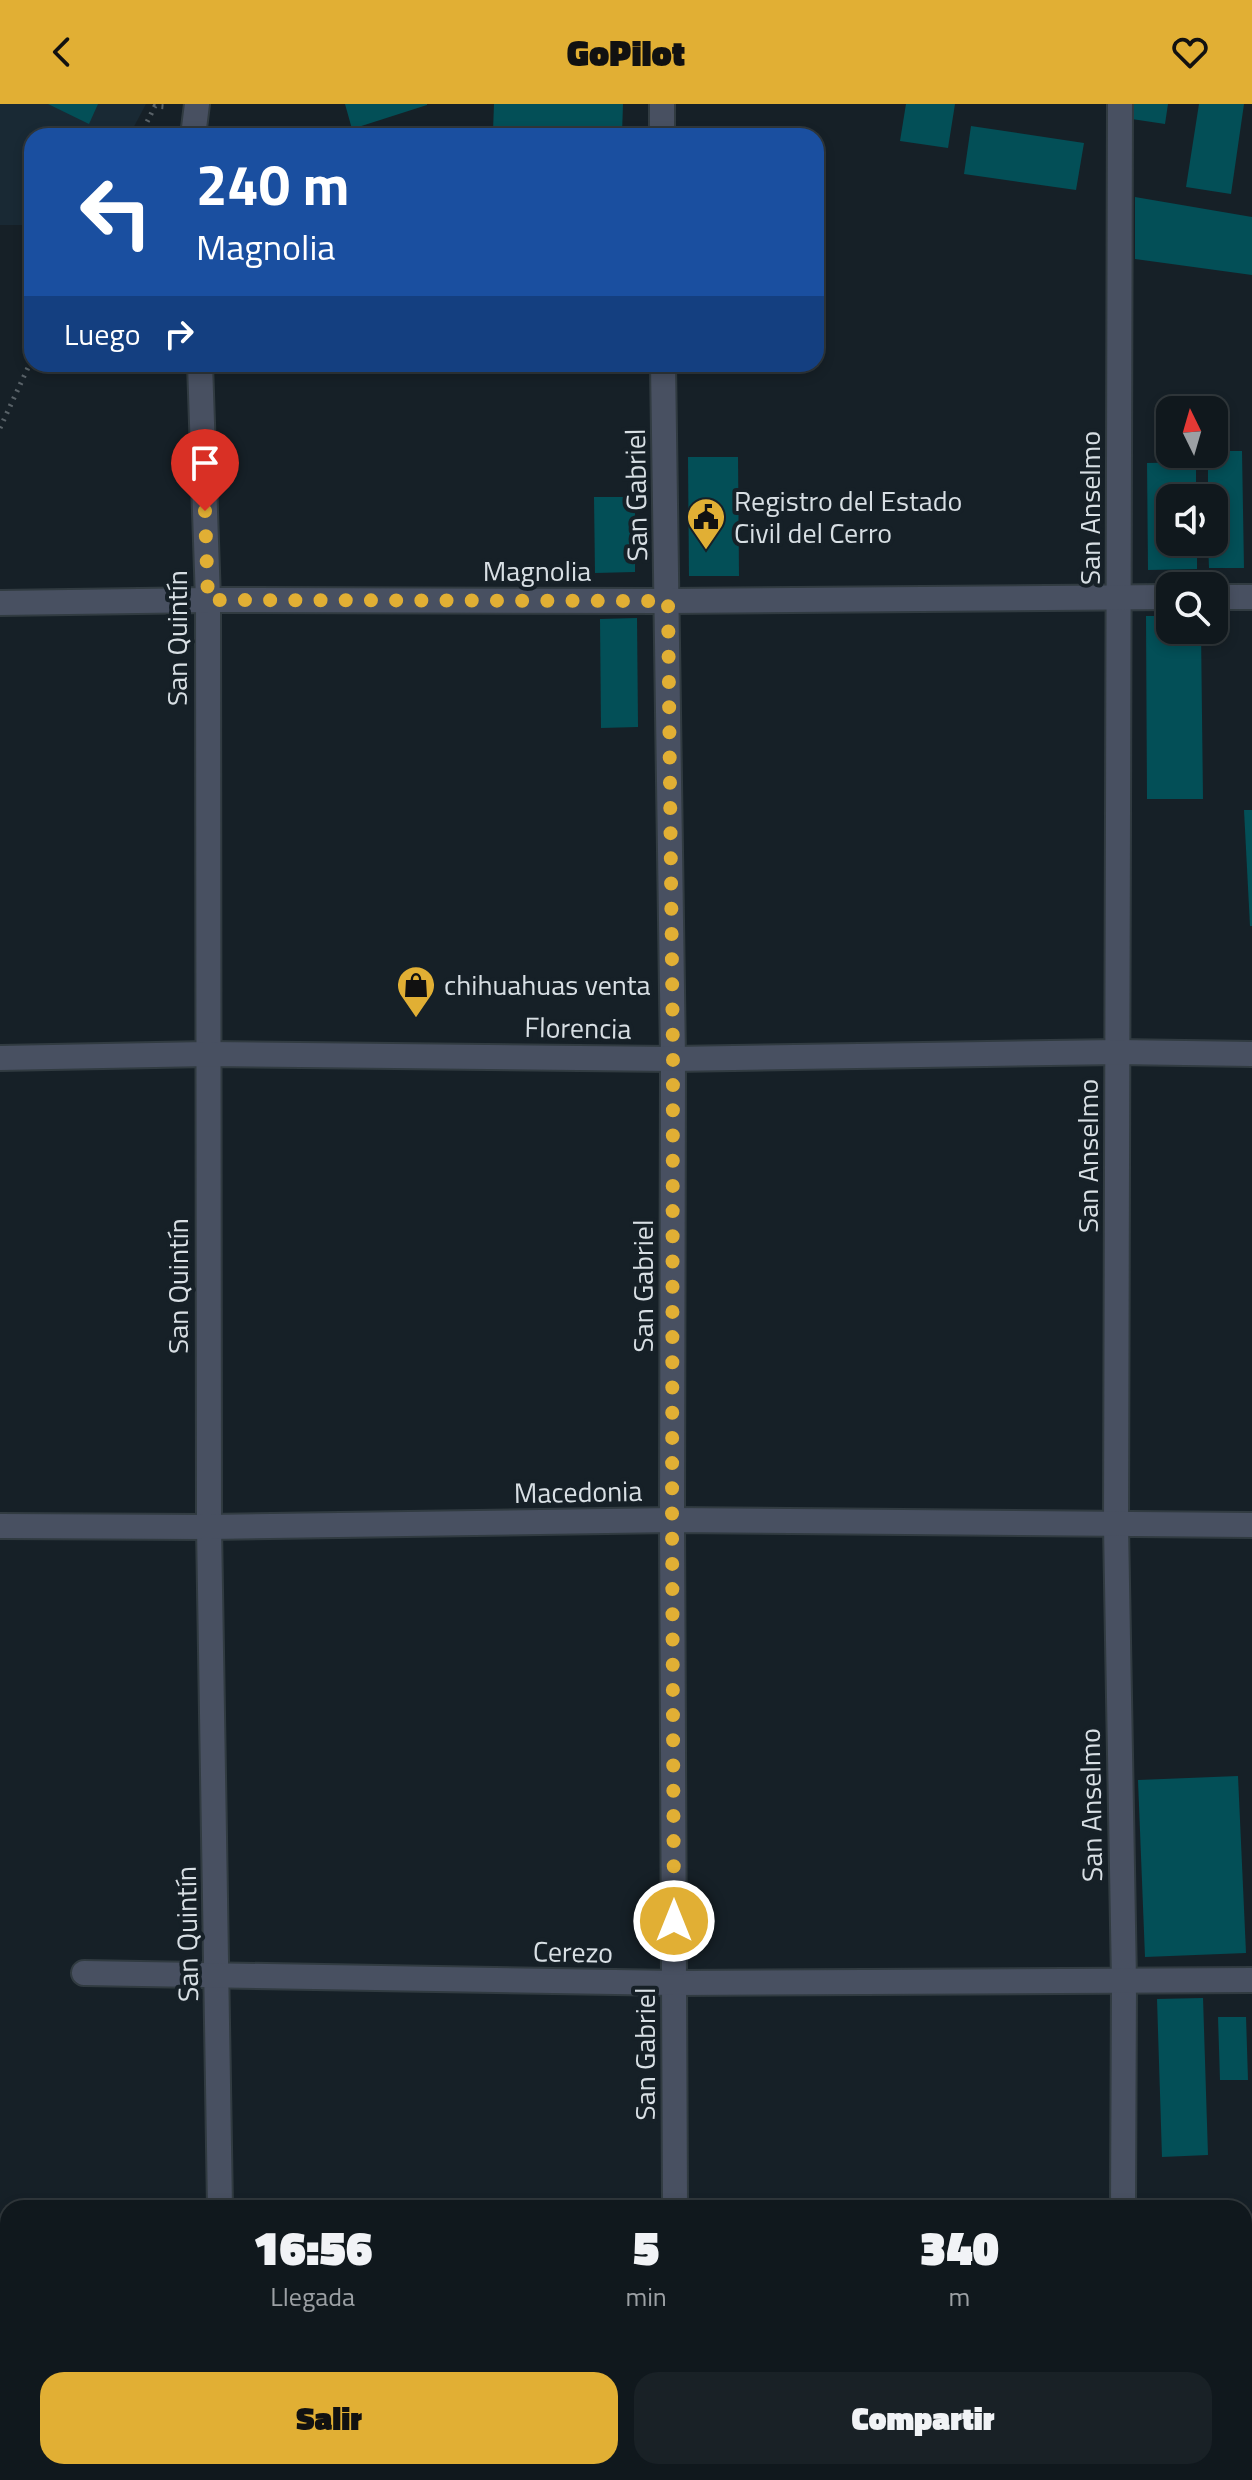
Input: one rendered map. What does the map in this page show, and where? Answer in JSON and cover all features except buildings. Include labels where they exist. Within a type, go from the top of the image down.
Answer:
[{"type":"street","points":[[662,104],[662,128]]},
{"type":"street","name":"San Anselmo","points":[[1120,104],[1116,1526],[1124,1982],[1123,2200]]},
{"type":"street","points":[[194,128],[196,107]]},
{"type":"street","name":"San Quintín","points":[[200,372],[208,600],[209,1527],[220,2200]]},
{"type":"street","name":"San Gabriel","points":[[663,372],[673,1059],[675,2200]]},
{"type":"street","name":"Magnolia","points":[[0,603],[1156,597]]},
{"type":"street","points":[[1228,597],[1252,597]]},
{"type":"street","name":"Florencia","points":[[0,1058],[207,1054],[673,1059],[1118,1052],[1252,1054]]},
{"type":"street","name":"Macedonia","points":[[0,1526],[209,1527],[672,1520],[1252,1525]]},
{"type":"street","name":"Cerezo","points":[[84,1973],[675,1983],[1252,1980]]},
{"type":"path","points":[[0,428],[26,372]]},
{"type":"shaded area","points":[[0,104],[146,104],[133,128],[24,128],[24,225],[0,225]]},
{"type":"place","name":"Registro del Estado Civil del Cerro","points":[[706,551]]},
{"type":"place","name":"chihuahuas venta","points":[[416,1019]]},
{"type":"route","points":[[205,511],[208,600],[668,601],[673,1059],[674,1921]]}]
